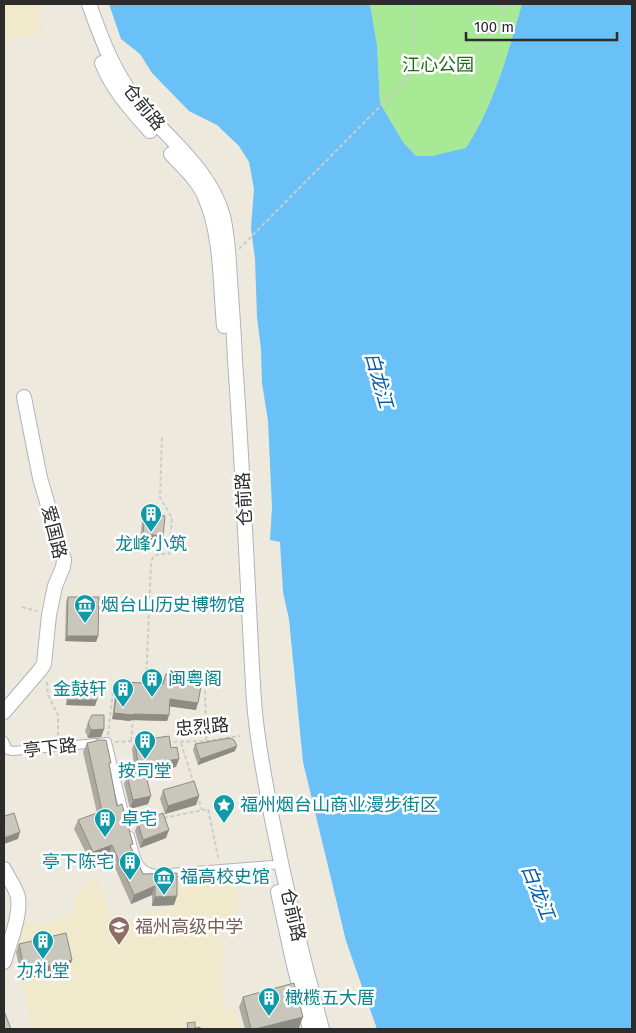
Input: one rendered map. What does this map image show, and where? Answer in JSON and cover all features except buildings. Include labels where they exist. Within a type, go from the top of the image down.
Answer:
[{"type":"street","name":"仓前路","points":[[80,4],[95,46],[111,80],[132,111],[191,175],[204,195],[215,232],[235,471],[248,711],[254,762],[272,865],[310,1029]]},
{"type":"street","name":"仓前路","points":[[89,4],[104,48],[125,84],[154,121],[198,169],[211,188],[223,218],[229,260],[243,470],[253,686],[258,747],[303,959],[322,1029]]},
{"type":"street","name":"爱国路","points":[[4,712],[40,670],[45,658],[49,615],[55,586],[64,560],[40,478],[24,397]]},
{"type":"street","name":"亭下路","points":[[4,741],[6,748],[10,751],[107,742]]},
{"type":"street","points":[[107,742],[130,834],[142,869],[148,873],[158,874],[272,865]]},
{"type":"street","points":[[4,869],[16,893],[18,904],[17,916],[4,962]]},
{"type":"path","points":[[415,4],[415,71]]},
{"type":"path","points":[[229,260],[430,58],[443,52],[455,55],[465,64],[499,26],[506,4]]},
{"type":"path","points":[[140,684],[147,684],[152,560],[153,557],[159,554],[169,554],[172,527],[172,518],[160,498],[162,437]]},
{"type":"path","points":[[22,607],[49,615]]},
{"type":"path","points":[[40,670],[46,681],[48,695],[58,715],[58,747]]},
{"type":"path","points":[[127,684],[118,686],[113,691],[107,742],[140,742]]},
{"type":"path","points":[[204,684],[206,741]]},
{"type":"path","points":[[131,741],[133,715]]},
{"type":"path","name":"忠烈路","points":[[165,742],[206,741],[240,736]]},
{"type":"path","points":[[181,742],[194,784]]},
{"type":"path","points":[[197,793],[202,810]]},
{"type":"path","points":[[165,818],[208,809],[220,868]]},
{"type":"shaded area","points":[[4,4],[36,4],[43,32],[4,41]]},
{"type":"shaded area","name":"福州高级中学","points":[[234,873],[240,908],[228,916],[216,919],[223,951],[222,992],[226,1010],[234,1008],[240,1029],[33,1029],[16,952],[21,922],[46,925],[76,913],[74,895],[96,878],[116,927],[152,911],[174,909],[174,882]]},
{"type":"green space","name":"江心公园","points":[[370,4],[522,4],[506,60],[492,97],[485,115],[466,149],[432,156],[416,156],[403,142],[380,103],[377,45]]},
{"type":"water","name":"白龙江","points":[[109,4],[370,4],[377,45],[380,103],[403,142],[416,156],[432,156],[466,148],[485,114],[499,78],[522,4],[632,4],[632,1029],[377,1029],[346,941],[303,762],[289,619],[283,592],[280,542],[270,540],[272,507],[268,421],[262,383],[261,349],[257,317],[255,259],[251,228],[254,189],[249,162],[239,146],[217,125],[189,111],[152,73],[140,54],[121,39]]},
{"type":"place","name":"龙峰小筑","points":[[151,533]]},
{"type":"place","name":"烟台山历史博物馆","points":[[85,624]]},
{"type":"place","name":"闽粤阁","points":[[152,698]]},
{"type":"place","name":"金鼓轩","points":[[123,708]]},
{"type":"place","name":"按司堂","points":[[145,760]]},
{"type":"place","name":"福州烟台山商业漫步街区","points":[[224,824]]},
{"type":"place","name":"卓宅","points":[[105,838]]},
{"type":"place","name":"亭下陈宅","points":[[130,881]]},
{"type":"place","name":"福高校史馆","points":[[164,896]]},
{"type":"place","name":"福州高级中学","points":[[119,946]]},
{"type":"place","name":"力礼堂","points":[[43,960]]},
{"type":"place","name":"橄榄五大厝","points":[[269,1017]]}]
